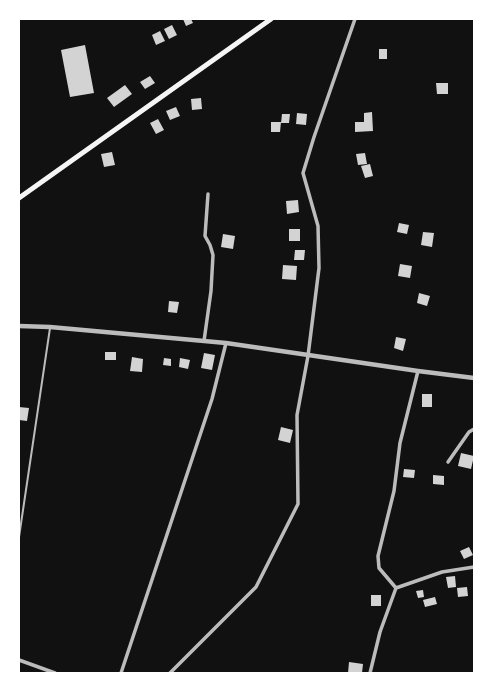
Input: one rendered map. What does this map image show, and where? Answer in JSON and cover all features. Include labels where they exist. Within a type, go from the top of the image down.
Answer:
[{"type":"main road","points":[[19,198],[271,19]]},
{"type":"street","points":[[170,673],[256,587],[298,504],[297,415],[308,356],[319,268],[318,226],[303,173],[355,19]]},
{"type":"street","points":[[204,341],[214,255],[206,236],[208,194]]},
{"type":"street","points":[[19,326],[50,327],[226,343],[308,356],[474,378]]},
{"type":"street","points":[[122,673],[212,399],[226,343]]},
{"type":"street","points":[[396,588],[379,568],[378,556],[394,491],[400,443],[418,371]]},
{"type":"street","points":[[448,462],[469,432],[474,429]]},
{"type":"street","points":[[396,588],[442,572],[474,567]]},
{"type":"street","points":[[370,673],[380,632],[396,588]]},
{"type":"street","points":[[19,660],[55,673]]},
{"type":"lane","points":[[19,537],[50,327]]},
{"type":"building","points":[[183,19],[191,19],[193,23],[186,26]]},
{"type":"building","points":[[172,25],[177,35],[169,39],[164,29]]},
{"type":"building","points":[[160,31],[165,41],[156,45],[152,35]]},
{"type":"building","points":[[85,45],[94,93],[70,97],[61,50]]},
{"type":"building","points":[[379,49],[387,49],[387,59],[379,59]]},
{"type":"building","points":[[150,76],[155,83],[145,89],[140,82]]},
{"type":"building","points":[[436,83],[448,83],[448,94],[437,94]]},
{"type":"building","points":[[125,85],[132,94],[114,107],[107,98]]},
{"type":"building","points":[[201,98],[202,109],[192,110],[191,99]]},
{"type":"building","points":[[176,107],[180,116],[170,120],[166,111]]},
{"type":"building","points":[[372,112],[373,131],[355,132],[355,122],[364,122],[364,113]]},
{"type":"building","points":[[297,113],[307,114],[306,125],[296,124]]},
{"type":"building","points":[[282,114],[290,114],[289,123],[281,123]]},
{"type":"building","points":[[158,119],[164,130],[156,134],[150,123]]},
{"type":"building","points":[[271,122],[281,122],[280,132],[271,132]]},
{"type":"building","points":[[112,152],[115,165],[104,167],[101,154]]},
{"type":"building","points":[[365,153],[367,164],[358,165],[356,154]]},
{"type":"building","points":[[370,164],[373,176],[365,178],[361,166]]},
{"type":"building","points":[[298,200],[299,212],[287,214],[286,201]]},
{"type":"building","points":[[399,223],[409,225],[407,234],[397,232]]},
{"type":"building","points":[[289,229],[300,229],[300,241],[289,241]]},
{"type":"building","points":[[423,232],[434,233],[432,247],[421,245]]},
{"type":"building","points":[[223,234],[235,236],[233,249],[221,247]]},
{"type":"building","points":[[295,250],[305,250],[304,260],[294,260]]},
{"type":"building","points":[[400,264],[412,266],[410,278],[398,276]]},
{"type":"building","points":[[283,265],[297,266],[296,280],[282,279]]},
{"type":"building","points":[[419,293],[430,296],[427,306],[417,303]]},
{"type":"building","points":[[169,301],[179,302],[177,313],[168,312]]},
{"type":"building","points":[[396,337],[406,339],[403,351],[394,348]]},
{"type":"building","points":[[105,352],[116,352],[116,360],[105,360]]},
{"type":"building","points":[[204,353],[215,355],[212,370],[201,368]]},
{"type":"building","points":[[132,357],[143,359],[142,372],[130,371]]},
{"type":"building","points":[[164,358],[171,359],[171,366],[163,365]]},
{"type":"building","points":[[180,358],[190,360],[188,369],[179,367]]},
{"type":"building","points":[[422,394],[432,394],[432,407],[422,407]]},
{"type":"building","points":[[19,407],[29,408],[27,421],[19,420]]},
{"type":"building","points":[[281,427],[293,430],[290,443],[278,440]]},
{"type":"building","points":[[461,453],[474,456],[471,469],[458,466]]},
{"type":"building","points":[[404,469],[415,470],[414,478],[403,477]]},
{"type":"building","points":[[433,475],[444,476],[444,485],[433,484]]},
{"type":"building","points":[[469,547],[473,555],[464,559],[460,551]]},
{"type":"building","points":[[455,576],[456,587],[448,588],[446,577]]},
{"type":"building","points":[[467,587],[468,596],[458,597],[457,588]]},
{"type":"building","points":[[423,590],[424,597],[418,598],[416,591]]},
{"type":"building","points":[[371,595],[381,595],[381,606],[371,606]]},
{"type":"building","points":[[435,597],[437,604],[425,607],[423,600]]},
{"type":"building","points":[[349,662],[363,664],[362,673],[348,673]]}]
